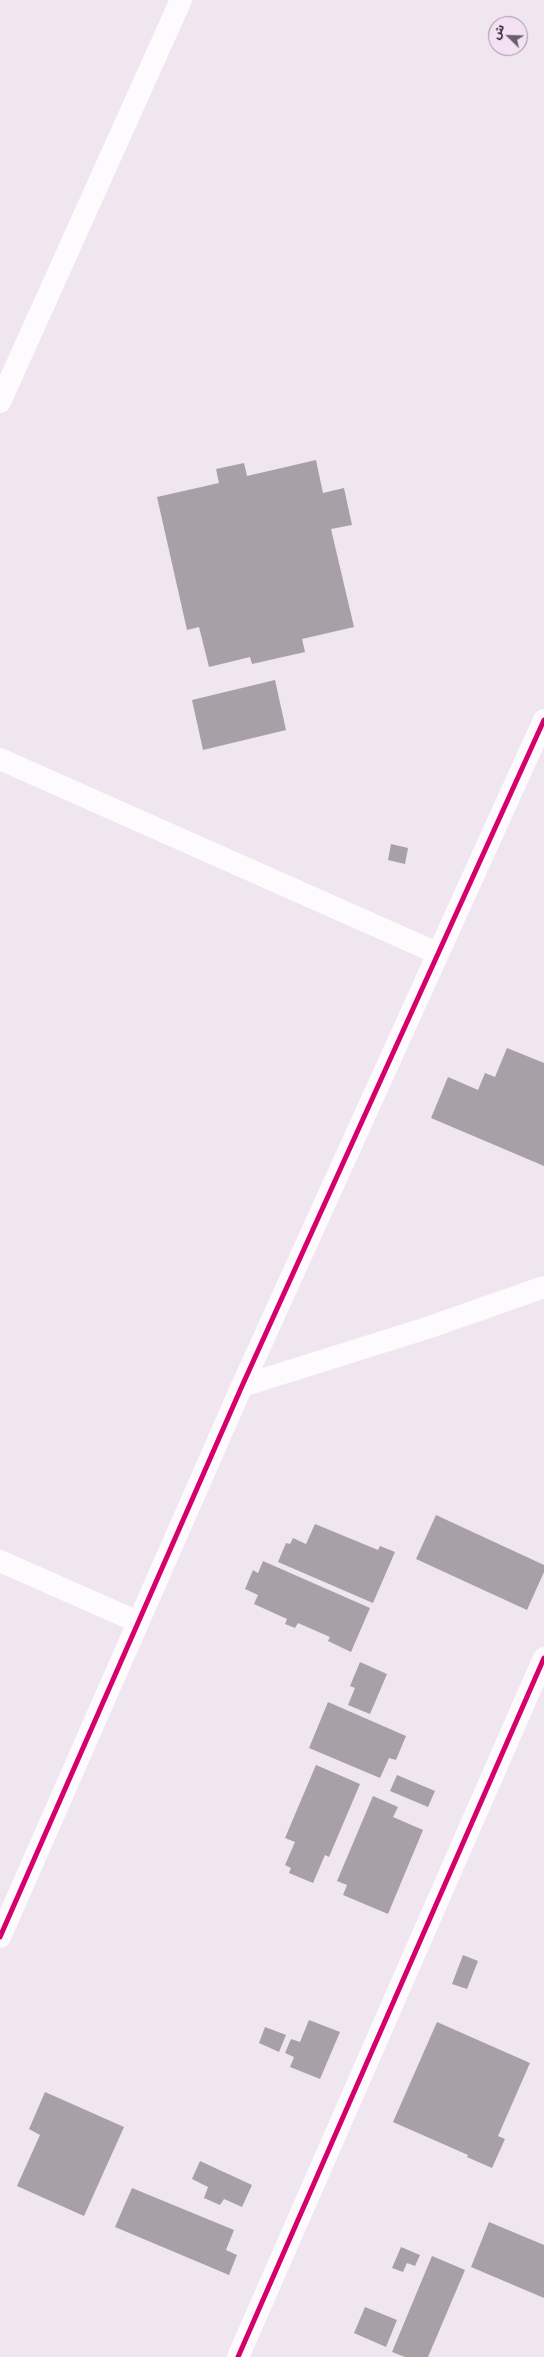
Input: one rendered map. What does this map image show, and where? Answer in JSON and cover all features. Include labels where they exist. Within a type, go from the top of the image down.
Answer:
[{"type":"street","points":[[0,402],[181,0]]},
{"type":"street","points":[[0,1937],[242,1386],[437,953],[544,720]]},
{"type":"street","points":[[0,759],[437,953]]},
{"type":"street","points":[[242,1386],[427,1328],[544,1287]]},
{"type":"street","points":[[0,1562],[138,1622]]},
{"type":"street","points":[[238,2357],[544,1658]]},
{"type":"building","points":[[316,460],[323,493],[344,488],[352,525],[331,529],[354,627],[302,639],[305,652],[252,664],[250,657],[209,667],[199,627],[187,630],[157,497],[219,483],[216,469],[244,463],[247,476]]},
{"type":"building","points":[[275,680],[286,730],[203,750],[192,700]]},
{"type":"building","points":[[391,844],[408,848],[405,864],[388,860]]},
{"type":"building","points":[[507,1048],[544,1063],[544,1166],[431,1118],[448,1077],[478,1090],[485,1073],[495,1077]]},
{"type":"building","points":[[436,1515],[544,1565],[544,1572],[527,1610],[416,1559]]},
{"type":"building","points":[[315,1524],[378,1550],[380,1546],[395,1552],[373,1603],[278,1562],[286,1543],[290,1544],[293,1538],[306,1544]]},
{"type":"building","points":[[263,1561],[370,1608],[351,1652],[328,1641],[330,1637],[298,1623],[295,1628],[285,1624],[287,1619],[254,1604],[258,1595],[245,1589],[253,1570],[258,1573]]},
{"type":"building","points":[[360,1662],[387,1674],[370,1714],[348,1705],[355,1688],[350,1686]]},
{"type":"building","points":[[328,1702],[406,1736],[396,1760],[389,1758],[380,1778],[309,1748]]},
{"type":"building","points":[[316,1765],[360,1784],[329,1857],[325,1855],[313,1883],[289,1873],[291,1868],[285,1865],[295,1842],[285,1838]]},
{"type":"building","points":[[397,1775],[435,1791],[428,1807],[390,1791]]},
{"type":"building","points":[[373,1796],[398,1807],[393,1817],[423,1830],[388,1914],[343,1895],[347,1885],[337,1881]]},
{"type":"building","points":[[463,1955],[478,1961],[467,1989],[452,1984]]},
{"type":"building","points":[[309,2020],[340,2032],[320,2079],[290,2067],[294,2057],[285,2053],[291,2039],[300,2042]]},
{"type":"building","points":[[437,2022],[530,2063],[498,2136],[505,2139],[492,2168],[467,2157],[468,2155],[393,2122]]},
{"type":"building","points":[[265,2027],[286,2035],[279,2052],[259,2043]]},
{"type":"building","points":[[45,2092],[124,2127],[84,2216],[17,2186],[40,2135],[29,2129]]},
{"type":"building","points":[[200,2161],[252,2185],[242,2207],[224,2199],[220,2205],[204,2198],[208,2187],[192,2179]]},
{"type":"building","points":[[132,2188],[234,2230],[226,2250],[237,2255],[229,2275],[115,2227]]},
{"type":"building","points":[[489,2222],[544,2245],[544,2298],[471,2267]]},
{"type":"building","points":[[401,2247],[420,2255],[415,2266],[407,2263],[403,2272],[392,2268]]},
{"type":"building","points":[[432,2256],[465,2270],[428,2357],[405,2357],[392,2352]]},
{"type":"building","points":[[365,2307],[397,2320],[386,2347],[354,2333]]},
{"type":"cycle path","points":[[0,1937],[242,1386],[544,720]]},
{"type":"cycle path","points":[[238,2357],[544,1658]]}]
